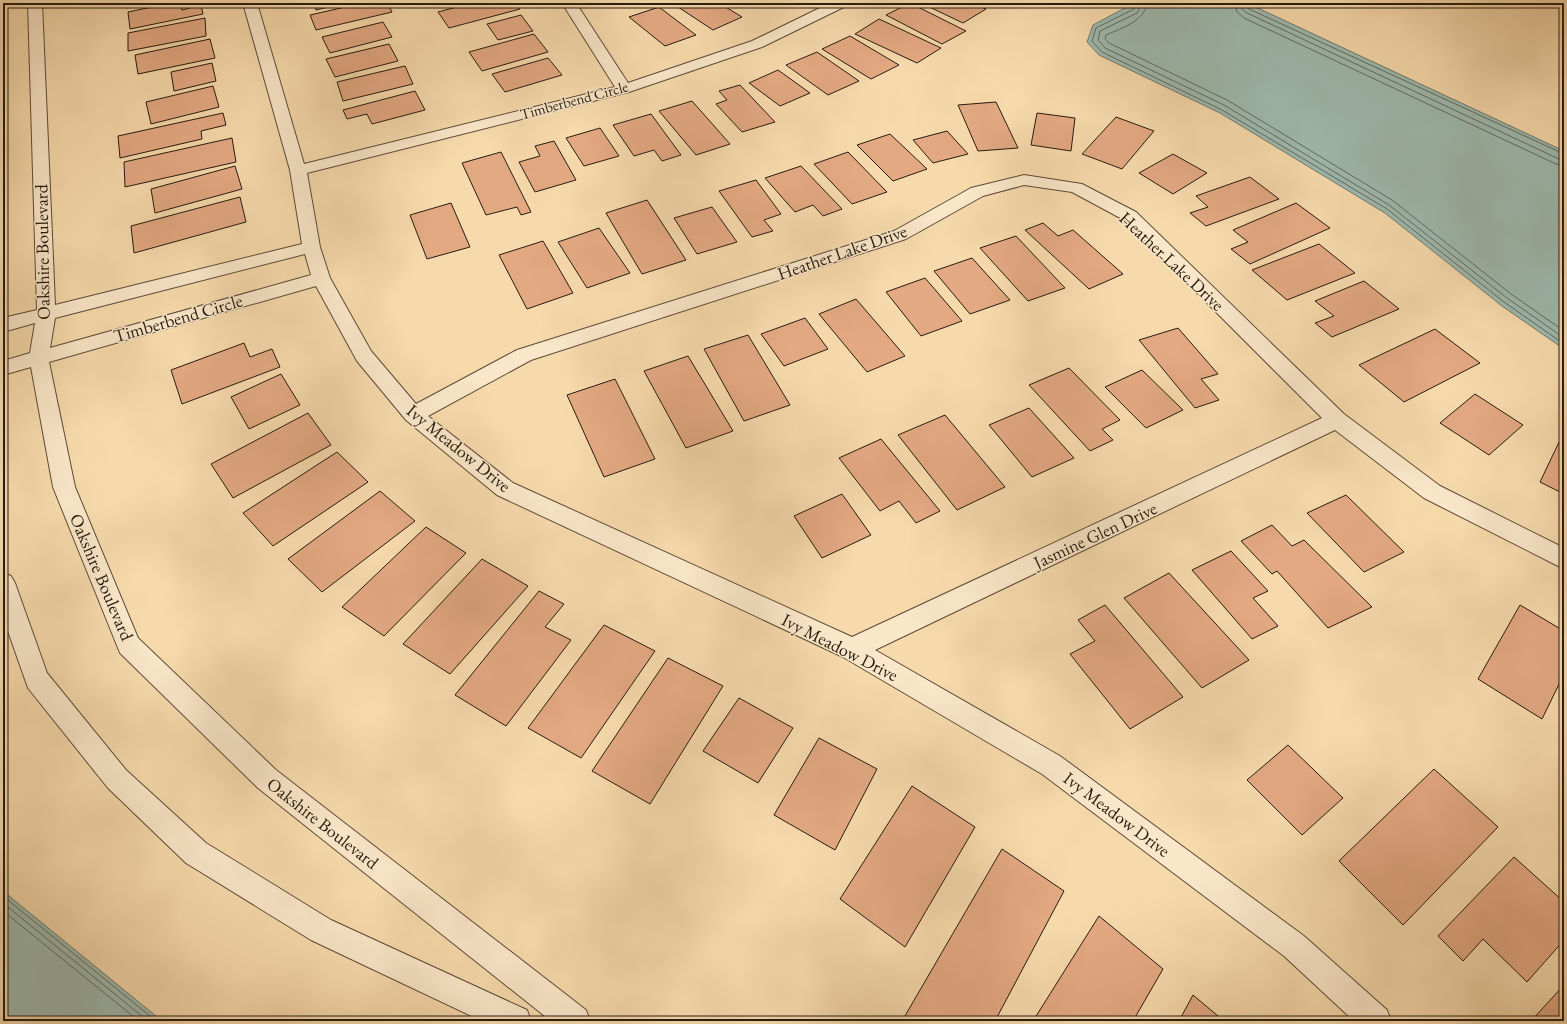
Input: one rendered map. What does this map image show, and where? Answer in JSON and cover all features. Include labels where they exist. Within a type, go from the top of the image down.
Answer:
[{"type":"street","name":"Oakshire Boulevard","points":[[34,3],[46,315],[39,358],[64,487],[129,645],[267,779],[575,1021]]},
{"type":"street","points":[[250,3],[298,170],[311,247],[321,278]]},
{"type":"street","points":[[569,3],[624,88]]},
{"type":"street","name":"Timberbend Circle","points":[[298,170],[624,88],[757,44],[841,3]]},
{"type":"street","name":"Heather Lake Drive","points":[[413,415],[524,355],[900,235],[977,192],[1024,180],[1076,188],[1130,216],[1338,420],[1432,492],[1564,559]]},
{"type":"street","name":"Timberbend Circle","points":[[3,325],[311,247]]},
{"type":"street","name":"Timberbend Circle","points":[[3,368],[321,278]]},
{"type":"street","name":"Ivy Meadow Drive","points":[[321,278],[364,356],[413,415],[505,489],[852,649],[1052,765],[1294,946],[1376,1021]]},
{"type":"street","name":"Jasmine Glen Drive","points":[[852,649],[1338,420]]},
{"type":"street","points":[[3,583],[37,680],[117,779],[196,853],[321,930],[516,1021]]},
{"type":"water","points":[[1134,3],[1247,3],[1564,151],[1564,349],[1502,306],[1385,213],[1220,113],[1099,55],[1087,42],[1093,25]]},
{"type":"water","points":[[3,891],[162,1021],[3,1021]]},
{"type":"building","points":[[125,3],[150,3],[126,8]]},
{"type":"building","points":[[171,3],[180,3],[182,10],[201,5],[203,14],[130,29],[128,12]]},
{"type":"building","points":[[313,3],[345,3],[316,10]]},
{"type":"building","points":[[363,3],[387,3],[392,12],[316,30],[310,15]]},
{"type":"building","points":[[472,3],[515,3],[520,9],[449,28],[438,12]]},
{"type":"building","points":[[672,3],[719,3],[742,17],[713,30]]},
{"type":"building","points":[[910,3],[966,31],[942,44],[886,15]]},
{"type":"building","points":[[921,3],[972,3],[986,9],[963,23]]},
{"type":"building","points":[[659,7],[696,35],[665,46],[629,17]]},
{"type":"building","points":[[521,15],[533,31],[498,40],[487,24]]},
{"type":"building","points":[[205,18],[206,36],[128,51],[128,33]]},
{"type":"building","points":[[879,19],[941,48],[917,63],[855,34]]},
{"type":"building","points":[[383,22],[392,37],[330,53],[322,37]]},
{"type":"building","points":[[534,34],[548,52],[482,71],[469,52]]},
{"type":"building","points":[[850,36],[899,65],[871,79],[822,49]]},
{"type":"building","points":[[210,39],[215,58],[138,74],[135,55]]},
{"type":"building","points":[[389,44],[398,61],[335,77],[326,59]]},
{"type":"building","points":[[817,52],[859,81],[828,95],[786,65]]},
{"type":"building","points":[[548,58],[562,75],[505,92],[492,74]]},
{"type":"building","points":[[212,63],[216,81],[174,91],[171,72]]},
{"type":"building","points":[[405,66],[413,84],[343,101],[337,82]]},
{"type":"building","points":[[778,70],[810,93],[780,106],[749,83]]},
{"type":"building","points":[[740,85],[775,122],[742,132],[716,104],[727,100],[719,91]]},
{"type":"building","points":[[213,86],[219,107],[151,124],[146,102]]},
{"type":"building","points":[[415,91],[425,110],[372,124],[367,114],[347,119],[343,110]]},
{"type":"building","points":[[692,101],[730,144],[696,155],[659,111]]},
{"type":"building","points":[[996,102],[1018,148],[978,151],[958,105]]},
{"type":"building","points":[[223,113],[226,125],[201,131],[202,139],[120,158],[118,136]]},
{"type":"building","points":[[1037,113],[1075,118],[1071,151],[1031,145]]},
{"type":"building","points":[[651,114],[681,155],[662,161],[654,150],[634,156],[613,125]]},
{"type":"building","points":[[1116,117],[1154,131],[1122,169],[1082,154]]},
{"type":"building","points":[[600,128],[619,156],[584,166],[566,138]]},
{"type":"building","points":[[947,131],[968,154],[933,163],[913,140]]},
{"type":"building","points":[[890,134],[927,169],[893,181],[857,145]]},
{"type":"building","points":[[232,138],[236,162],[125,187],[124,162]]},
{"type":"building","points":[[554,141],[576,180],[535,192],[519,162],[540,156],[535,146]]},
{"type":"building","points":[[501,152],[531,212],[521,215],[517,207],[486,215],[462,163]]},
{"type":"building","points":[[848,152],[887,192],[852,204],[814,164]]},
{"type":"building","points":[[1173,154],[1207,173],[1173,194],[1139,173]]},
{"type":"building","points":[[235,166],[242,189],[155,213],[151,189]]},
{"type":"building","points":[[801,166],[842,209],[823,216],[813,205],[795,212],[765,178]]},
{"type":"building","points":[[1250,177],[1279,199],[1206,226],[1190,213],[1208,207],[1196,196]]},
{"type":"building","points":[[756,180],[781,214],[764,220],[773,231],[752,237],[719,191]]},
{"type":"building","points":[[240,197],[246,222],[134,253],[131,226]]},
{"type":"building","points":[[647,200],[686,260],[642,274],[606,213]]},
{"type":"building","points":[[451,203],[470,247],[427,259],[410,215]]},
{"type":"building","points":[[1296,203],[1330,228],[1250,264],[1231,249],[1248,242],[1233,230]]},
{"type":"building","points":[[712,207],[737,242],[697,254],[674,218]]},
{"type":"building","points":[[1043,223],[1058,236],[1073,230],[1123,274],[1089,289],[1025,230]]},
{"type":"building","points":[[599,228],[630,273],[587,288],[558,242]]},
{"type":"building","points":[[1016,236],[1065,288],[1028,301],[980,248]]},
{"type":"building","points":[[543,241],[573,293],[527,309],[499,255]]},
{"type":"building","points":[[1319,244],[1355,273],[1287,300],[1252,270]]},
{"type":"building","points":[[972,258],[1010,300],[970,314],[934,271]]},
{"type":"building","points":[[925,278],[962,321],[921,336],[886,292]]},
{"type":"building","points":[[1364,281],[1399,309],[1332,337],[1315,323],[1334,316],[1315,301]]},
{"type":"building","points":[[856,299],[905,356],[867,372],[819,314]]},
{"type":"building","points":[[805,318],[828,349],[784,366],[761,334]]},
{"type":"building","points":[[1178,328],[1218,374],[1201,379],[1219,400],[1195,408],[1139,340]]},
{"type":"building","points":[[1435,329],[1480,363],[1404,402],[1359,365]]},
{"type":"building","points":[[748,335],[790,405],[744,421],[704,349]]},
{"type":"building","points":[[244,343],[250,357],[272,349],[280,367],[182,404],[171,370]]},
{"type":"building","points":[[688,356],[733,431],[686,448],[644,371]]},
{"type":"building","points":[[1069,368],[1120,420],[1102,429],[1113,440],[1090,451],[1029,385]]},
{"type":"building","points":[[1142,370],[1183,410],[1146,428],[1105,387]]},
{"type":"building","points":[[281,374],[300,405],[249,429],[231,397]]},
{"type":"building","points":[[615,379],[655,459],[604,477],[567,395]]},
{"type":"building","points":[[1475,394],[1523,425],[1489,455],[1440,423]]},
{"type":"building","points":[[1029,408],[1074,458],[1032,477],[989,425]]},
{"type":"building","points":[[308,413],[331,445],[233,498],[211,464]]},
{"type":"building","points":[[945,415],[1005,487],[957,510],[898,435]]},
{"type":"building","points":[[881,439],[940,511],[916,523],[899,501],[880,511],[839,458]]},
{"type":"building","points":[[1560,440],[1564,442],[1564,494],[1540,482]]},
{"type":"building","points":[[337,452],[368,482],[273,546],[243,513]]},
{"type":"building","points":[[380,491],[415,521],[322,592],[288,559]]},
{"type":"building","points":[[842,494],[871,535],[822,558],[794,516]]},
{"type":"building","points":[[1346,495],[1404,552],[1364,572],[1307,513]]},
{"type":"building","points":[[1272,525],[1292,546],[1304,540],[1372,607],[1328,628],[1277,571],[1272,574],[1241,541]]},
{"type":"building","points":[[426,527],[466,553],[384,636],[342,607]]},
{"type":"building","points":[[1231,551],[1268,591],[1253,598],[1278,626],[1252,639],[1192,570]]},
{"type":"building","points":[[482,559],[528,586],[450,674],[403,644]]},
{"type":"building","points":[[1169,573],[1249,660],[1202,688],[1124,598]]},
{"type":"building","points":[[539,591],[564,604],[545,627],[571,640],[506,726],[455,695]]},
{"type":"building","points":[[1105,605],[1183,697],[1130,729],[1070,654],[1095,641],[1078,620]]},
{"type":"building","points":[[1520,605],[1564,631],[1564,674],[1542,719],[1478,679]]},
{"type":"building","points":[[604,625],[655,651],[581,758],[528,728]]},
{"type":"building","points":[[668,658],[723,686],[650,804],[592,771]]},
{"type":"building","points":[[739,698],[793,728],[758,783],[703,751]]},
{"type":"building","points":[[819,738],[877,769],[835,850],[774,815]]},
{"type":"building","points":[[1288,745],[1343,798],[1302,835],[1247,780]]},
{"type":"building","points":[[1434,769],[1498,827],[1403,925],[1339,861]]},
{"type":"building","points":[[912,786],[975,827],[905,947],[840,899]]},
{"type":"building","points":[[1002,849],[1064,891],[995,1021],[902,1021]]},
{"type":"building","points":[[1514,857],[1564,902],[1564,940],[1527,982],[1483,939],[1463,961],[1438,936]]},
{"type":"building","points":[[1099,916],[1163,969],[1133,1021],[1033,1021]]},
{"type":"building","points":[[1564,985],[1564,1021],[1531,1021]]},
{"type":"building","points":[[1193,995],[1224,1021],[1179,1021]]}]
